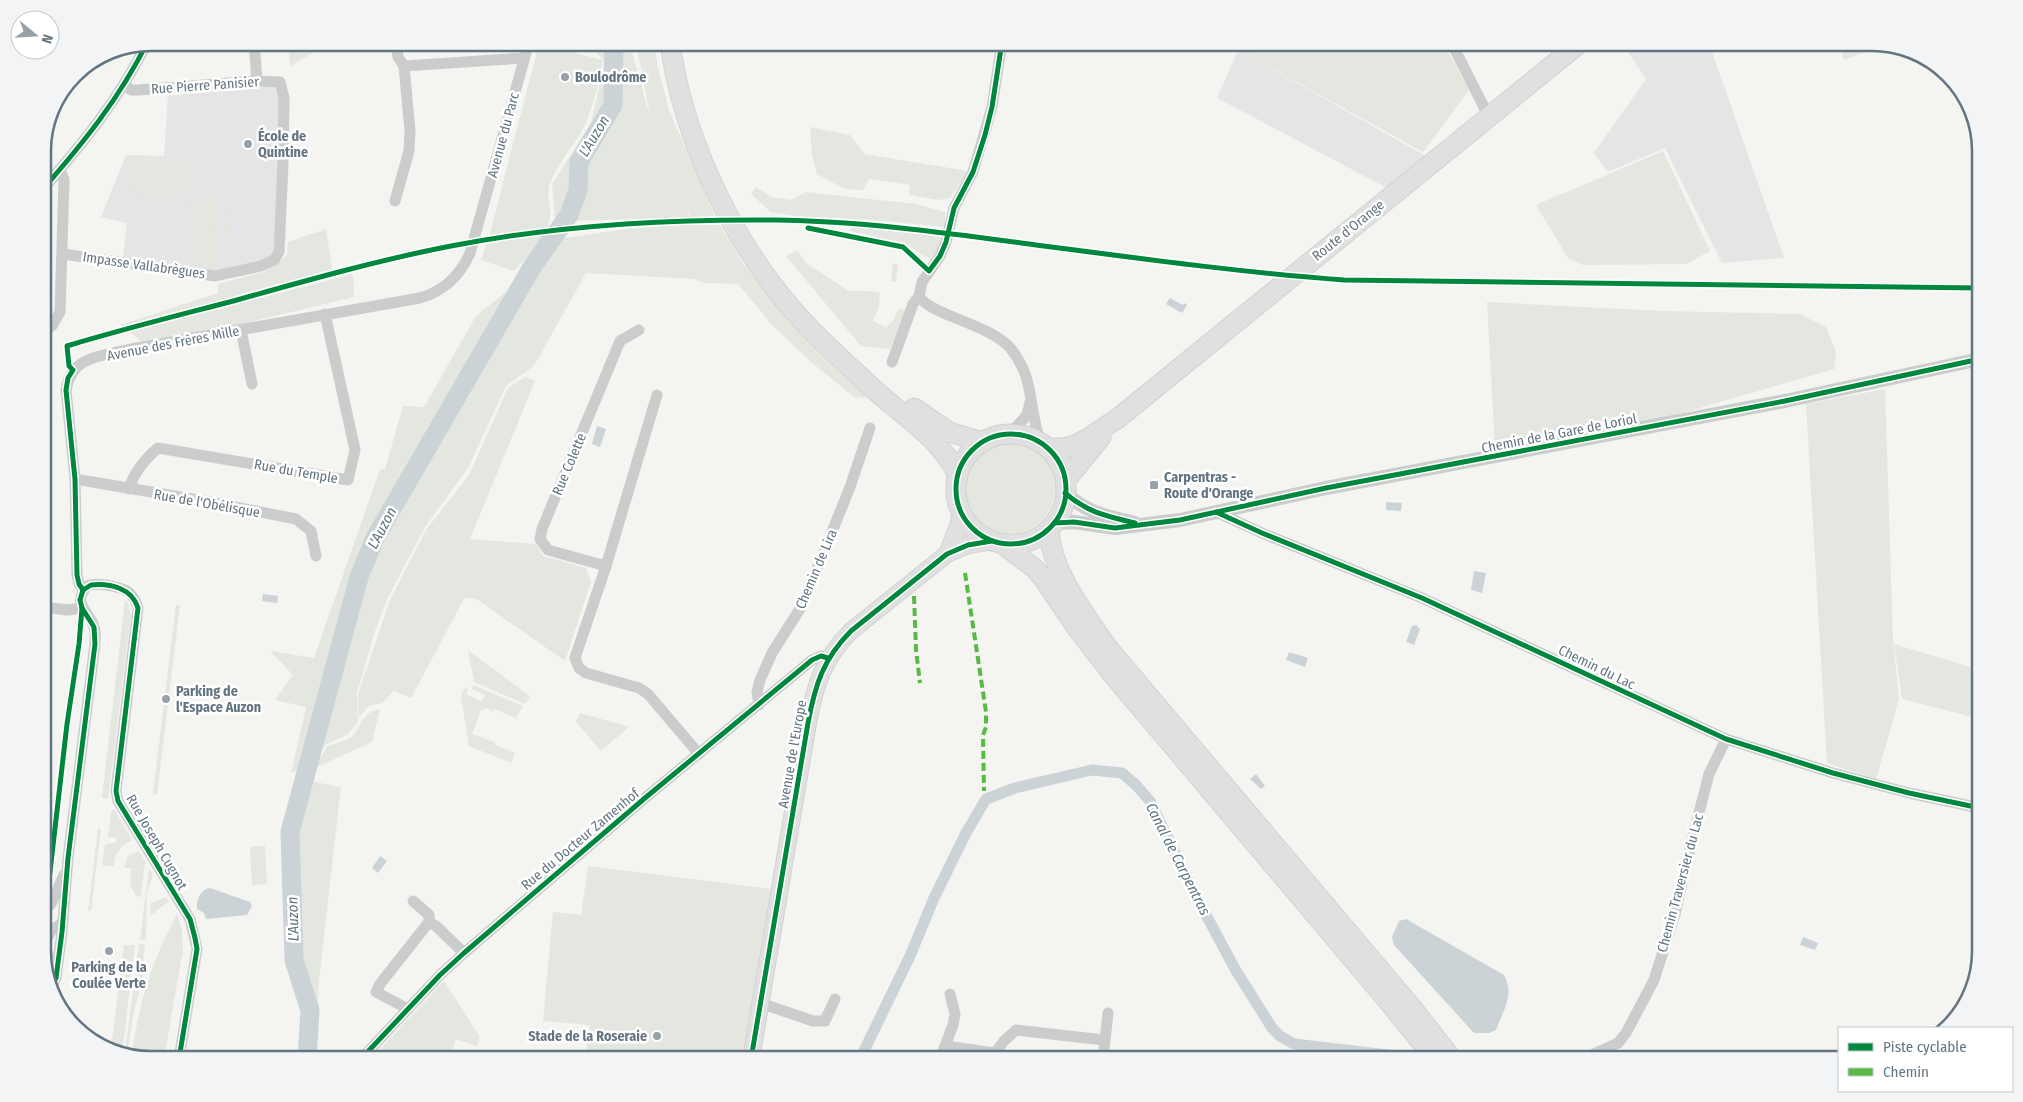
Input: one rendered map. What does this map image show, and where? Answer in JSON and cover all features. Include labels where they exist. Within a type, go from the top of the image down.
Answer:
[{"type":"main road","points":[[672,51],[681,94],[710,180],[752,256],[775,289],[811,330],[868,385],[933,440],[948,457],[958,475]]},
{"type":"main road","points":[[685,51],[692,89],[710,146],[739,213],[760,248],[798,299],[838,341],[936,425],[955,434],[984,442]]},
{"type":"main road","name":"Route d'Orange","points":[[1044,446],[1059,450],[1073,447],[1117,419],[1570,51]]},
{"type":"main road","name":"Route d'Orange","points":[[1065,487],[1117,419]]},
{"type":"main road","points":[[1001,545],[1022,543],[1041,535],[1060,514],[1065,487],[1062,469],[1056,458],[1044,446],[1026,437],[1010,434],[1001,435],[984,442],[967,456],[958,475],[957,494],[961,513],[980,534],[1001,545],[1043,578],[1077,628],[1113,675],[1384,995],[1428,1051]]},
{"type":"main road","name":"Avenue de l'Europe","points":[[946,554],[958,526],[961,513]]},
{"type":"main road","points":[[1052,525],[1052,548],[1065,581],[1082,611],[1108,648],[1413,1009],[1445,1051]]},
{"type":"main road","name":"Avenue de l'Europe","points":[[752,1051],[812,701],[821,671],[839,643],[851,631],[946,554],[968,545],[1001,545]]},
{"type":"street","points":[[255,51],[258,81]]},
{"type":"street","points":[[395,201],[409,151],[410,131],[404,66],[398,58],[397,51]]},
{"type":"street","name":"Avenue du Parc","points":[[478,227],[526,51]]},
{"type":"street","points":[[892,362],[913,304],[919,296],[922,282],[940,256],[946,242],[954,208],[973,172],[992,107],[1001,51]]},
{"type":"street","points":[[1456,51],[1489,117]]},
{"type":"street","points":[[51,180],[96,126],[124,86],[142,52]]},
{"type":"street","points":[[404,66],[524,58]]},
{"type":"street","name":"Rue Pierre Panisier","points":[[124,86],[132,90],[138,90],[258,81],[280,82],[284,98],[284,164],[279,252]]},
{"type":"street","points":[[51,327],[60,312],[64,180],[60,169]]},
{"type":"street","name":"Avenue des Frères Mille","points":[[82,608],[80,600],[84,590],[79,584],[77,575],[74,479],[66,390],[68,378],[73,370],[81,363],[90,359],[131,349],[420,298],[436,292],[452,281],[462,269],[470,253],[478,227]]},
{"type":"street","name":"Impasse Vallabrègues","points":[[63,254],[215,276],[261,266],[274,260],[279,252]]},
{"type":"street","points":[[919,296],[927,304],[983,329],[1010,347],[1026,373],[1037,432],[1044,446]]},
{"type":"street","name":"Rue du Temple","points":[[129,489],[133,477],[148,456],[158,448],[348,480],[355,450],[325,314]]},
{"type":"street","points":[[242,330],[252,384]]},
{"type":"street","name":"Rue Colette","points":[[606,566],[548,550],[540,539],[542,529],[620,341],[639,330]]},
{"type":"street","name":"Chemin de la Gare de Loriol","points":[[1052,525],[1074,522],[1115,528],[1180,520],[1326,488],[1778,402],[1972,361]]},
{"type":"street","points":[[657,396],[606,566],[575,658],[579,668],[586,672],[639,688],[648,694],[699,754]]},
{"type":"street","points":[[1010,434],[1027,415],[1031,400]]},
{"type":"street","name":"Chemin de Lira","points":[[758,705],[756,692],[760,680],[772,653],[803,604],[850,487],[870,428]]},
{"type":"street","name":"Rue de l'Obélisque","points":[[74,479],[296,519],[311,531],[316,556]]},
{"type":"street","name":"Chemin de la Gare de Loriol","points":[[1065,487],[1080,506],[1140,524]]},
{"type":"street","name":"Chemin du Lac","points":[[1216,512],[1262,533],[1422,598],[1726,739],[1833,773],[1909,793],[1972,806]]},
{"type":"street","name":"Rue Joseph Cugnot","points":[[84,590],[87,586],[95,584],[122,589],[132,595],[138,608],[116,791],[118,801],[190,919],[195,938],[197,949],[180,1051]]},
{"type":"street","points":[[51,608],[67,610],[82,608],[94,626],[95,644],[67,869],[67,884],[56,979]]},
{"type":"street","name":"Rue du Docteur Zamenhof","points":[[370,1051],[408,1009],[464,953],[812,660],[821,656],[828,658]]},
{"type":"street","name":"Chemin Traversier du Lac","points":[[1600,1051],[1618,1042],[1626,1033],[1654,980],[1675,914],[1692,836],[1709,774],[1726,739]]},
{"type":"street","points":[[51,904],[67,869]]},
{"type":"street","points":[[408,1009],[376,992],[380,984],[429,922],[429,915],[413,900]]},
{"type":"street","points":[[51,915],[62,922]]},
{"type":"street","points":[[51,932],[62,922]]},
{"type":"street","points":[[429,922],[436,926],[464,953]]},
{"type":"street","points":[[944,1051],[955,1014],[950,994]]},
{"type":"street","points":[[760,1003],[813,1021],[825,1021],[835,999]]},
{"type":"street","points":[[1104,1051],[1108,1013]]},
{"type":"street","points":[[996,1051],[1016,1030],[1104,1040]]},
{"type":"street","points":[[946,1046],[981,1051]]},
{"type":"shaded area","points":[[289,51],[317,51],[290,66]]},
{"type":"shaded area","points":[[537,51],[567,51],[603,60],[589,116],[550,183],[548,191],[550,217],[541,240],[514,271],[481,260],[490,233]]},
{"type":"shaded area","points":[[596,51],[632,51],[651,120],[638,51],[655,51],[669,110],[715,216],[690,217],[687,209],[689,218],[555,221],[552,184],[591,123],[605,61]]},
{"type":"shaded area","points":[[1238,51],[1240,51],[1426,156],[1389,189],[1217,98]]},
{"type":"shaded area","points":[[1240,51],[1447,51],[1469,90],[1423,152]]},
{"type":"shaded area","points":[[1627,51],[1712,51],[1784,258],[1722,263],[1665,148],[1608,172],[1594,153],[1646,79]]},
{"type":"shaded area","points":[[1841,51],[1868,51],[1844,60]]},
{"type":"shaded area","points":[[274,86],[280,96],[280,157],[273,258],[215,273],[123,258],[127,223],[101,217],[126,155],[164,156],[168,96]]},
{"type":"shaded area","points":[[810,127],[850,135],[864,154],[968,171],[950,198],[938,200],[909,195],[910,185],[869,179],[863,190],[845,189],[817,174],[812,155]]},
{"type":"shaded area","points":[[1663,151],[1710,251],[1686,264],[1583,265],[1568,258],[1536,205]]},
{"type":"shaded area","points":[[131,157],[193,160],[192,193],[173,192],[170,201],[142,201],[126,182]]},
{"type":"shaded area","points":[[756,187],[771,197],[791,200],[806,192],[916,204],[945,212],[945,227],[874,220],[796,216],[771,212],[751,194]]},
{"type":"shaded area","points":[[225,195],[231,195],[229,234],[224,233]]},
{"type":"shaded area","points":[[190,199],[215,200],[213,269],[188,268]]},
{"type":"shaded area","points":[[692,224],[699,230],[694,225],[720,225],[743,264],[787,320],[867,398],[854,397],[810,361],[772,325],[738,284],[704,283],[694,279],[586,273],[534,366],[506,386],[468,468],[425,527],[388,597],[375,631],[357,693],[358,722],[348,734],[325,745],[316,762],[291,773],[306,707],[275,700],[293,675],[270,651],[314,658],[380,469],[385,469],[403,406],[424,407],[476,316],[536,268],[565,238],[626,229]]},
{"type":"shaded area","points":[[853,227],[942,237],[940,248],[932,259],[922,255],[905,243],[849,231]]},
{"type":"shaded area","points":[[326,229],[332,269],[123,327],[120,325],[218,293],[218,284],[264,272],[287,255],[288,242]]},
{"type":"shaded area","points":[[797,250],[807,264],[849,291],[880,293],[879,307],[873,321],[886,327],[893,321],[898,309],[906,310],[890,349],[861,346],[786,256]]},
{"type":"shaded area","points":[[893,263],[898,264],[896,282],[891,282]]},
{"type":"shaded area","points":[[353,274],[354,297],[225,328],[141,341],[130,332]]},
{"type":"shaded area","points":[[1170,298],[1183,305],[1185,303],[1187,305],[1182,313],[1166,304]]},
{"type":"shaded area","points":[[1487,302],[1662,311],[1799,314],[1826,327],[1836,352],[1834,369],[1658,420],[1619,424],[1495,448]]},
{"type":"shaded area","points":[[525,377],[535,381],[470,539],[536,544],[543,556],[586,568],[591,582],[565,661],[478,600],[465,597],[411,698],[394,691],[382,703],[369,706],[359,718],[358,694],[390,600],[426,530],[469,475],[508,388]]},
{"type":"shaded area","points":[[1885,389],[1893,640],[1899,699],[1876,779],[1827,763],[1806,404]]},
{"type":"shaded area","points":[[597,426],[606,429],[600,447],[592,444]]},
{"type":"shaded area","points":[[1010,443],[1027,446],[1042,456],[1052,471],[1055,488],[1052,505],[1042,520],[1027,530],[1010,533],[993,530],[978,520],[968,505],[965,488],[968,471],[978,456],[993,446]]},
{"type":"shaded area","points":[[1386,502],[1402,503],[1401,511],[1386,510]]},
{"type":"shaded area","points":[[1474,571],[1486,573],[1482,593],[1471,590]]},
{"type":"shaded area","points":[[263,594],[278,596],[277,603],[262,601]]},
{"type":"shaded area","points":[[125,600],[128,603],[131,615],[108,798],[102,798]]},
{"type":"shaded area","points":[[176,605],[180,605],[157,794],[153,794]]},
{"type":"shaded area","points":[[1416,625],[1420,629],[1414,645],[1406,642],[1412,626]]},
{"type":"shaded area","points":[[1894,644],[1972,668],[1972,717],[1902,699]]},
{"type":"shaded area","points":[[468,650],[530,696],[525,704],[474,682]]},
{"type":"shaded area","points":[[1289,652],[1308,658],[1305,667],[1286,660]]},
{"type":"shaded area","points":[[473,685],[523,706],[516,718],[495,709],[493,712],[487,708],[481,710],[472,734],[495,742],[495,745],[515,753],[511,763],[469,746],[461,696],[464,689],[469,687],[466,694],[481,702],[485,695],[472,689]]},
{"type":"shaded area","points":[[380,709],[372,742],[315,768],[327,746],[349,739],[368,714]]},
{"type":"shaded area","points":[[580,713],[629,727],[601,751],[576,722]]},
{"type":"shaded area","points":[[1256,774],[1265,786],[1261,789],[1250,779]]},
{"type":"shaded area","points":[[310,781],[341,787],[319,981],[315,1051],[311,1051],[313,1008],[297,960],[293,833]]},
{"type":"shaded area","points":[[114,809],[132,840],[119,850],[114,866],[102,865],[105,845],[116,842],[116,838],[108,837],[111,812]]},
{"type":"shaded area","points":[[98,829],[101,829],[91,911],[88,911]]},
{"type":"shaded area","points":[[265,846],[267,884],[252,885],[250,847]]},
{"type":"shaded area","points":[[139,851],[145,861],[141,897],[136,896],[130,885],[131,868],[124,868],[128,856]]},
{"type":"shaded area","points":[[380,856],[387,861],[378,873],[372,868]]},
{"type":"shaded area","points":[[588,866],[771,889],[743,1051],[586,1051],[590,1025],[543,1021],[553,912],[581,915]]},
{"type":"shaded area","points":[[149,868],[153,875],[147,892],[146,940],[140,940]]},
{"type":"shaded area","points":[[210,888],[250,902],[252,906],[247,915],[206,919],[204,913],[197,909],[197,902],[201,893]]},
{"type":"shaded area","points":[[166,897],[169,902],[150,915],[151,903]]},
{"type":"shaded area","points":[[177,914],[182,931],[183,950],[165,1051],[133,1049],[138,1018],[148,982],[168,931]]},
{"type":"shaded area","points":[[1406,919],[1504,975],[1507,982],[1508,996],[1496,1030],[1489,1033],[1474,1033],[1394,945],[1392,937],[1399,921]]},
{"type":"shaded area","points":[[1803,937],[1818,943],[1815,950],[1800,945]]},
{"type":"shaded area","points":[[139,944],[145,944],[143,977],[134,1011],[128,1048],[126,1047]]},
{"type":"shaded area","points":[[124,945],[135,945],[123,1046],[112,1042]]},
{"type":"shaded area","points":[[444,981],[480,1037],[477,1046],[456,1039],[452,1051],[378,1051]]},
{"type":"waterway","name":"L'Auzon","points":[[307,1051],[310,1010],[294,960],[290,832],[359,577],[375,538],[532,267],[569,215],[578,190],[579,162],[613,105],[614,51]]},
{"type":"waterway","name":"Canal de Carpentras","points":[[864,1051],[910,956],[934,898],[966,833],[986,799],[1015,788],[1092,770],[1122,773],[1150,801],[1197,898],[1235,969],[1272,1028],[1280,1036],[1294,1044],[1354,1051]]},
{"type":"marked path","points":[[965,573],[986,712],[986,727],[983,735],[984,791]]},
{"type":"marked path","points":[[914,596],[916,650],[920,683]]},
{"type":"cycle path","points":[[808,228],[903,247],[929,271],[940,256],[946,242],[954,208],[973,172],[992,107],[1001,51]]},
{"type":"cycle path","points":[[51,180],[113,101],[142,52]]},
{"type":"cycle path","points":[[83,590],[77,575],[75,479],[66,390],[68,378],[73,370],[69,366],[67,346],[370,264],[491,239],[572,228],[653,222],[734,220],[837,222],[960,235],[1182,264],[1344,280],[1972,288]]},
{"type":"cycle path","points":[[1054,523],[1074,522],[1115,528],[1180,520],[1326,488],[1785,401],[1972,361]]},
{"type":"cycle path","points":[[1011,434],[1032,439],[1050,450],[1061,468],[1066,489],[1061,510],[1050,528],[1032,539],[1011,544],[990,539],[972,528],[961,510],[956,489],[961,468],[972,450],[990,439],[1011,434]]},
{"type":"cycle path","points":[[1065,493],[1073,500],[1090,509],[1107,516],[1135,523]]},
{"type":"cycle path","points":[[1216,512],[1262,533],[1422,598],[1726,739],[1833,773],[1909,793],[1972,806]]},
{"type":"cycle path","points":[[752,1051],[808,723],[817,685],[827,662],[841,641],[851,631],[947,554],[968,545],[992,541]]},
{"type":"cycle path","points":[[51,863],[67,724],[79,644],[82,608],[80,600],[83,590],[91,585],[113,586],[126,591],[135,601],[138,608],[116,791],[118,801],[190,919],[197,949],[180,1051]]},
{"type":"cycle path","points":[[56,979],[62,932],[68,858],[95,644],[94,627],[82,608]]},
{"type":"cycle path","points":[[369,1051],[440,975],[464,953],[645,798],[812,660],[821,656],[828,658]]},
{"type":"place","name":"Boulodrôme","points":[[565,77]]},
{"type":"place","name":"École de Quintine","points":[[248,144]]},
{"type":"place","name":"Carpentras - Route d'Orange","points":[[1154,485]]},
{"type":"place","name":"Parking de l'Espace Auzon","points":[[166,699]]},
{"type":"place","name":"Parking de la Coulée Verte","points":[[109,951]]},
{"type":"place","name":"Stade de la Roseraie","points":[[657,1036]]}]
